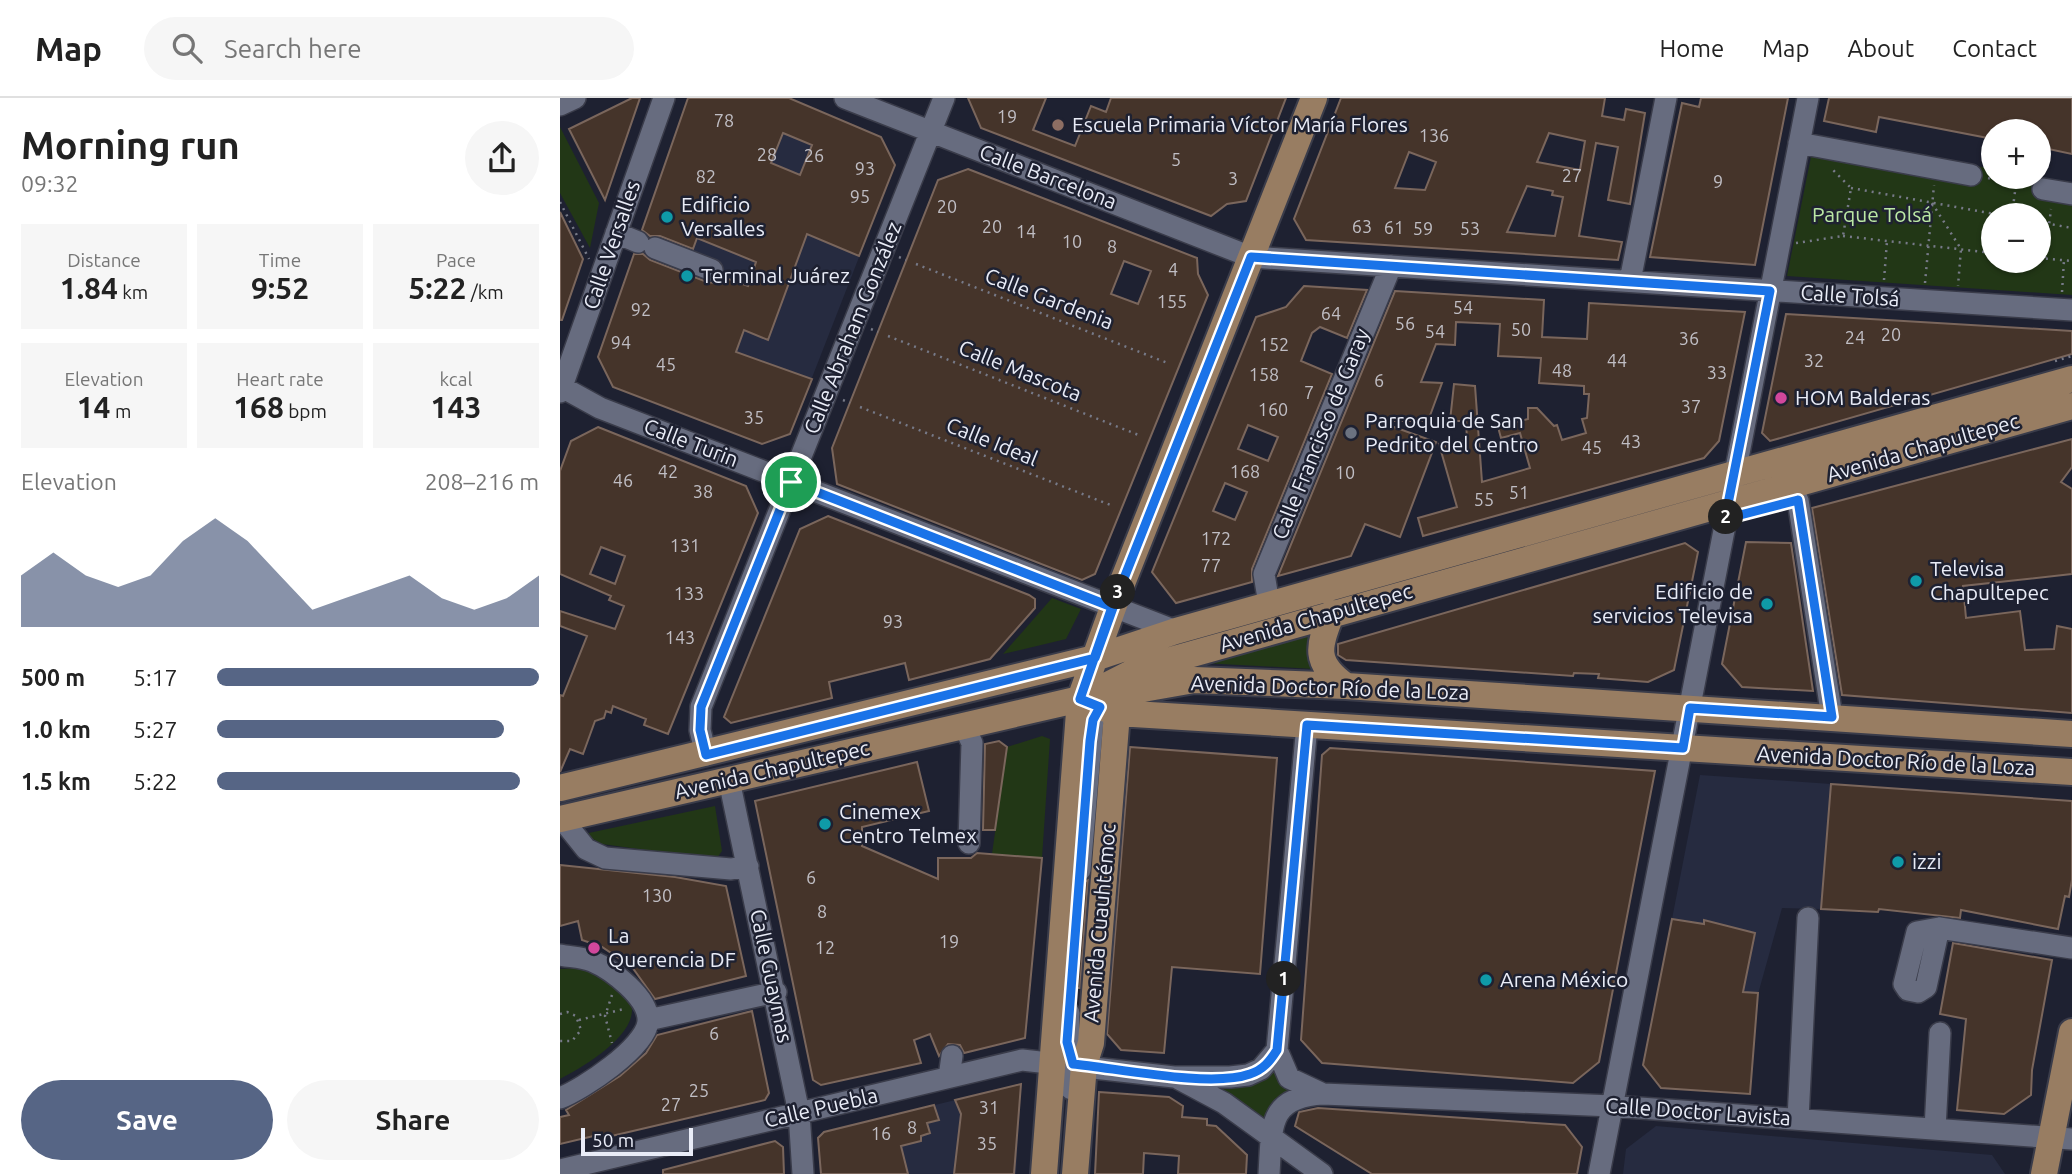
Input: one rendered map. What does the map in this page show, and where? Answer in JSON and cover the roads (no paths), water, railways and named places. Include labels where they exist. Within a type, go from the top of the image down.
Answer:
[{"type":"main road","name":"Avenida Cuauhtémoc","points":[[1044,1174],[1070,1063],[1091,1043],[1102,703],[1095,658],[1112,607],[1314,98]]},
{"type":"main road","name":"Avenida Chapultepec","points":[[560,789],[1095,658],[1269,604],[2072,379]]},
{"type":"main road","name":"Avenida Chapultepec","points":[[561,819],[964,726],[1102,703],[1139,669],[1329,621],[1727,510],[2072,406]]},
{"type":"main road","name":"Avenida Chapultepec","points":[[1727,510],[1798,500],[2072,423]]},
{"type":"main road","points":[[1329,621],[1320,646],[1321,658],[1335,678],[1346,686]]},
{"type":"main road","name":"Avenida Doctor Río de la Loza","points":[[1102,703],[1194,680],[1346,686],[2072,734]]},
{"type":"main road","name":"Avenida Cuauhtémoc","points":[[1075,1174],[1070,1063],[1102,703]]},
{"type":"main road","name":"Avenida Doctor Río de la Loza","points":[[1102,703],[1307,725],[2072,772]]},
{"type":"main road","points":[[2044,1174],[2062,1138],[2072,1032]]},
{"type":"street","points":[[560,105],[575,98]]},
{"type":"street","name":"Calle Versalles","points":[[561,387],[664,98]]},
{"type":"street","name":"Calle Barcelona","points":[[845,98],[1251,257]]},
{"type":"street","name":"Calle Abraham González","points":[[706,755],[700,730],[701,707],[944,98]]},
{"type":"street","points":[[1630,281],[1666,98]]},
{"type":"street","points":[[1599,1174],[1779,246],[1805,144],[1808,98]]},
{"type":"street","points":[[1805,144],[1971,175]]},
{"type":"street","points":[[616,233],[712,270]]},
{"type":"street","name":"Calle Tolsá","points":[[1251,257],[2066,310]]},
{"type":"street","name":"Calle Francisco de Garay","points":[[1269,604],[1264,574],[1391,266]]},
{"type":"street","name":"Calle Turin","points":[[561,387],[600,408],[1176,631]]},
{"type":"street","points":[[1727,510],[2072,414]]},
{"type":"street","points":[[1798,500],[1832,717]]},
{"type":"street","points":[[1064,1174],[1070,1063],[1174,1077],[1248,1075],[1269,1062],[1277,1050],[1307,725]]},
{"type":"street","points":[[964,726],[972,743],[969,842]]},
{"type":"street","name":"Calle Guaymas","points":[[729,780],[799,1113],[803,1174]]},
{"type":"street","points":[[561,819],[586,849],[606,858],[718,868],[748,866]]},
{"type":"street","points":[[1798,1119],[1808,918]]},
{"type":"street","points":[[1939,928],[2072,947]]},
{"type":"street","points":[[560,955],[589,959],[614,972],[645,1012],[644,1033],[617,1061],[560,1098]]},
{"type":"street","points":[[645,1012],[775,992]]},
{"type":"street","points":[[1935,1129],[1940,1033]]},
{"type":"street","points":[[1277,1050],[1289,1078],[1323,1094]]},
{"type":"street","points":[[949,1077],[952,1056]]},
{"type":"street","name":"Calle Puebla","points":[[560,1170],[1022,1060],[1070,1063]]},
{"type":"street","points":[[1174,1077],[1224,1103],[1322,1174]]},
{"type":"street","points":[[1269,1174],[1276,1118],[1283,1106],[1303,1095],[1323,1094]]},
{"type":"street","name":"Calle Doctor Lavista","points":[[1323,1094],[1612,1106],[2062,1138]]},
{"type":"place","name":"Escuela Primaria Víctor María Flores","points":[[1058,125]]},
{"type":"place","name":"Edificio Versalles","points":[[667,217]]},
{"type":"place","name":"Terminal Juárez","points":[[687,276]]},
{"type":"place","name":"HOM Balderas","points":[[1781,398]]},
{"type":"place","name":"Parroquia de San Pedrito del Centro","points":[[1351,433]]},
{"type":"place","name":"Televisa Chapultepec","points":[[1916,581]]},
{"type":"place","name":"Edificio de servicios Televisa","points":[[1767,604]]},
{"type":"place","name":"Cinemex Centro Telmex","points":[[825,824]]},
{"type":"place","name":"izzi","points":[[1898,862]]},
{"type":"place","name":"La Querencia DF","points":[[594,948]]},
{"type":"place","name":"Arena México","points":[[1486,980]]},
{"type":"park label","name":"Parque Tolsá","points":[[1872,215]]}]
